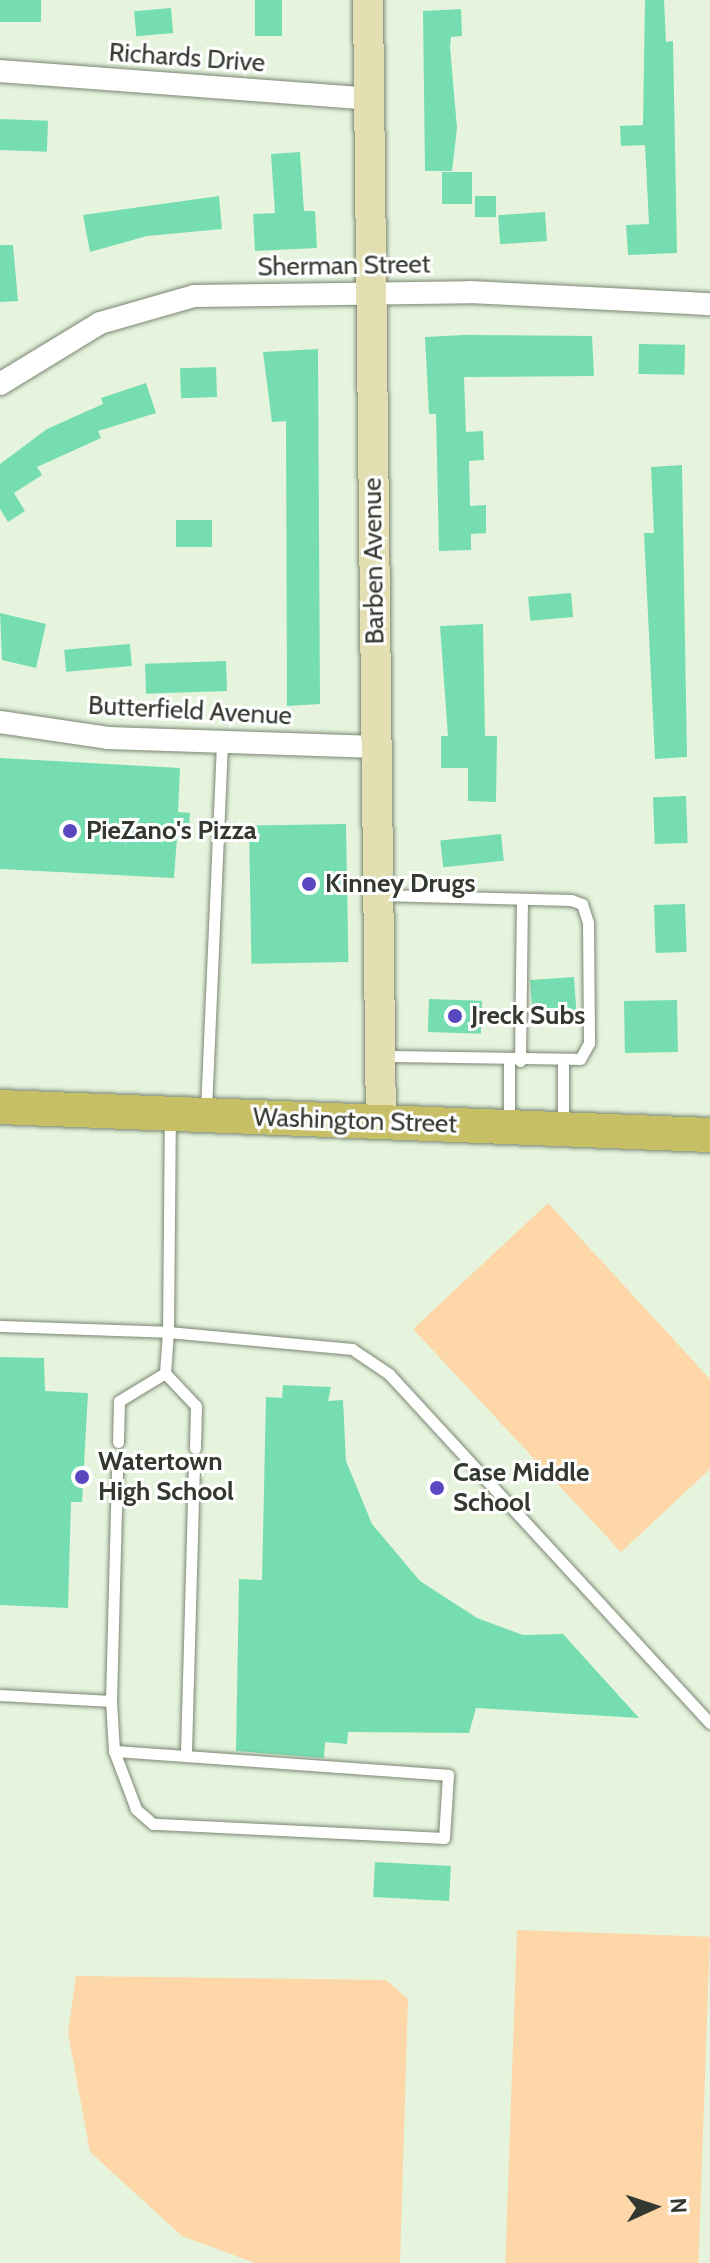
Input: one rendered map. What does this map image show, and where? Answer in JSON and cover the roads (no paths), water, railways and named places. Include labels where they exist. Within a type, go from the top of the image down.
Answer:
[{"type":"main road","name":"Washington Street","points":[[0,1107],[710,1135]]},
{"type":"street","name":"Barben Avenue","points":[[368,0],[369,294],[381,1123]]},
{"type":"street","name":"Richards Drive","points":[[0,71],[369,99]]},
{"type":"street","name":"Sherman Street","points":[[0,384],[100,323],[146,305],[194,296],[369,294],[710,304]]},
{"type":"street","name":"Butterfield Avenue","points":[[0,722],[108,738],[377,747]]},
{"type":"lane","points":[[205,1115],[222,743]]},
{"type":"lane","points":[[378,895],[571,900],[586,911],[589,1043],[580,1059],[563,1062],[382,1056]]},
{"type":"lane","points":[[508,1127],[515,1061],[522,899]]},
{"type":"lane","points":[[563,1062],[563,1129]]},
{"type":"lane","points":[[170,1113],[165,1373],[196,1406],[195,1448]]},
{"type":"lane","points":[[0,1326],[168,1332],[335,1343],[389,1374],[710,1723]]},
{"type":"lane","points":[[118,1442],[119,1401],[165,1373]]},
{"type":"lane","points":[[114,1751],[186,1751],[217,1764],[448,1775],[444,1838],[153,1824],[136,1809],[114,1751],[111,1701],[117,1464]]},
{"type":"lane","points":[[186,1751],[194,1467]]},
{"type":"lane","points":[[0,1695],[111,1701]]},
{"type":"place","name":"PieZano's Pizza","points":[[70,831]]},
{"type":"place","name":"Kinney Drugs","points":[[309,884]]},
{"type":"place","name":"Jreck Subs","points":[[455,1016]]},
{"type":"place","name":"Watertown High School","points":[[82,1477]]},
{"type":"place","name":"Case Middle School","points":[[437,1488]]}]
